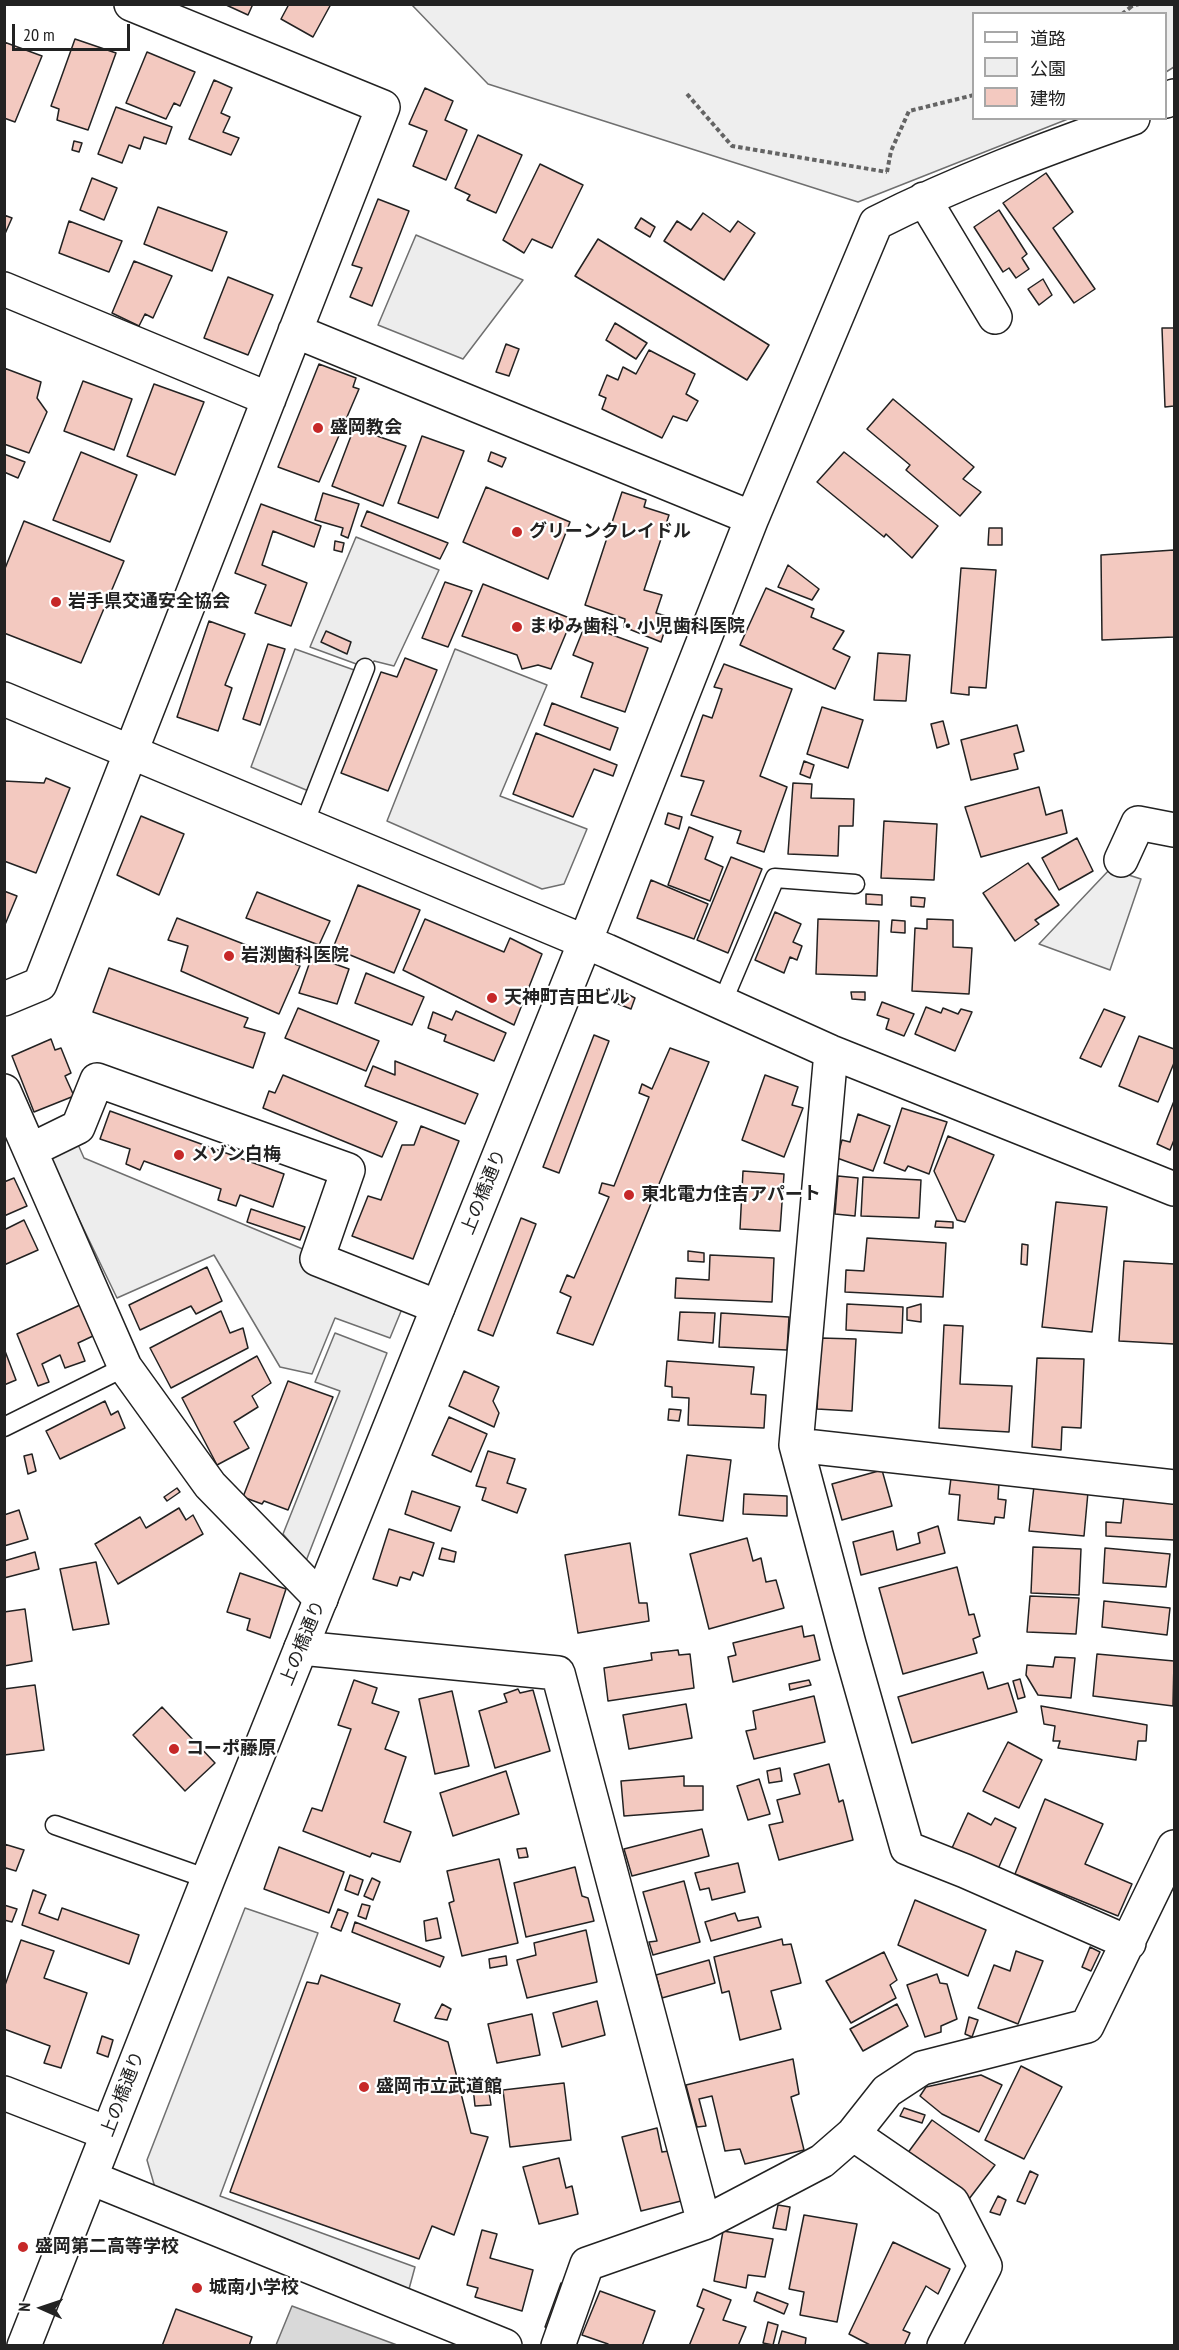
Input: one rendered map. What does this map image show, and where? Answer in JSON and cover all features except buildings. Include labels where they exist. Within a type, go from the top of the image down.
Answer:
[{"type":"street","points":[[4,999],[40,984],[382,107],[131,4]]},
{"type":"street","name":"上の橋通り","points":[[24,2346],[208,1879],[585,942],[752,518],[876,223],[924,199],[1035,153],[1127,120]]},
{"type":"street","points":[[924,199],[995,317]]},
{"type":"street","points":[[4,289],[269,399]]},
{"type":"street","points":[[295,331],[752,518]]},
{"type":"street","points":[[4,699],[585,942],[831,1052],[1174,1188]]},
{"type":"street","points":[[1121,860],[1138,824],[1174,830]]},
{"type":"street","points":[[831,1052],[796,1445],[907,1848],[965,1870],[1129,1943]]},
{"type":"street","points":[[31,1150],[78,1127],[98,1080],[348,1170],[317,1259],[438,1307]]},
{"type":"street","points":[[4,1091],[125,1367],[210,1485],[321,1599]]},
{"type":"street","points":[[796,1445],[1174,1487]]},
{"type":"street","points":[[301,1648],[558,1673],[704,2223]]},
{"type":"street","points":[[558,2346],[587,2264],[704,2223],[822,2161],[853,2134],[888,2091],[922,2068],[1087,2026],[1174,1847]]},
{"type":"street","points":[[4,2093],[107,2133]]},
{"type":"street","points":[[853,2134],[952,2202],[986,2266],[944,2346]]},
{"type":"street","points":[[91,2178],[505,2346]]},
{"type":"lane","points":[[304,824],[365,668]]},
{"type":"lane","points":[[722,1003],[775,878],[855,884]]},
{"type":"lane","points":[[4,1427],[125,1367]]},
{"type":"lane","points":[[55,1825],[208,1879]]},
{"type":"path","points":[[1130,5],[1139,4]]},
{"type":"path","points":[[687,94],[732,146],[887,172]]},
{"type":"path","points":[[891,151],[909,111],[972,95]]},
{"type":"green space","points":[[412,5],[1174,5],[1174,67],[1167,71],[1167,12],[972,12],[972,120],[1065,120],[858,202],[488,84]]},
{"type":"green space","points":[[1110,869],[1141,879],[1110,970],[1039,944]]},
{"type":"shaded area","points":[[416,235],[523,280],[463,359],[378,325]]},
{"type":"shaded area","points":[[356,537],[439,570],[394,666],[374,661],[370,669],[310,647]]},
{"type":"shaded area","points":[[295,649],[357,671],[311,792],[251,767]]},
{"type":"shaded area","points":[[455,649],[547,685],[500,796],[587,829],[564,884],[542,889],[387,821]]},
{"type":"shaded area","points":[[76,1140],[84,1158],[305,1250],[300,1262],[404,1304],[390,1338],[335,1318],[312,1374],[280,1367],[214,1255],[117,1298],[47,1153]]},
{"type":"shaded area","points":[[335,1333],[387,1353],[306,1561],[283,1534],[340,1391],[315,1382]]},
{"type":"shaded area","points":[[245,1908],[318,1933],[220,2196],[415,2267],[409,2289],[156,2191],[147,2160]]},
{"type":"shaded area","points":[[292,2306],[397,2345],[276,2345]]},
{"type":"place","name":"盛岡教会","points":[[318,428]]},
{"type":"place","name":"グリーンクレイドル","points":[[517,532]]},
{"type":"place","name":"岩手県交通安全協会","points":[[56,602]]},
{"type":"place","name":"まゆみ歯科・小児歯科医院","points":[[517,627]]},
{"type":"place","name":"岩渕歯科医院","points":[[229,956]]},
{"type":"place","name":"天神町吉田ビル","points":[[492,998]]},
{"type":"place","name":"メゾン白梅","points":[[179,1155]]},
{"type":"place","name":"東北電力住吉アパート","points":[[629,1195]]},
{"type":"place","name":"コーポ藤原","points":[[174,1749]]},
{"type":"place","name":"盛岡市立武道館","points":[[364,2087]]},
{"type":"place","name":"盛岡第二高等学校","points":[[23,2247]]},
{"type":"place","name":"城南小学校","points":[[197,2288]]}]
